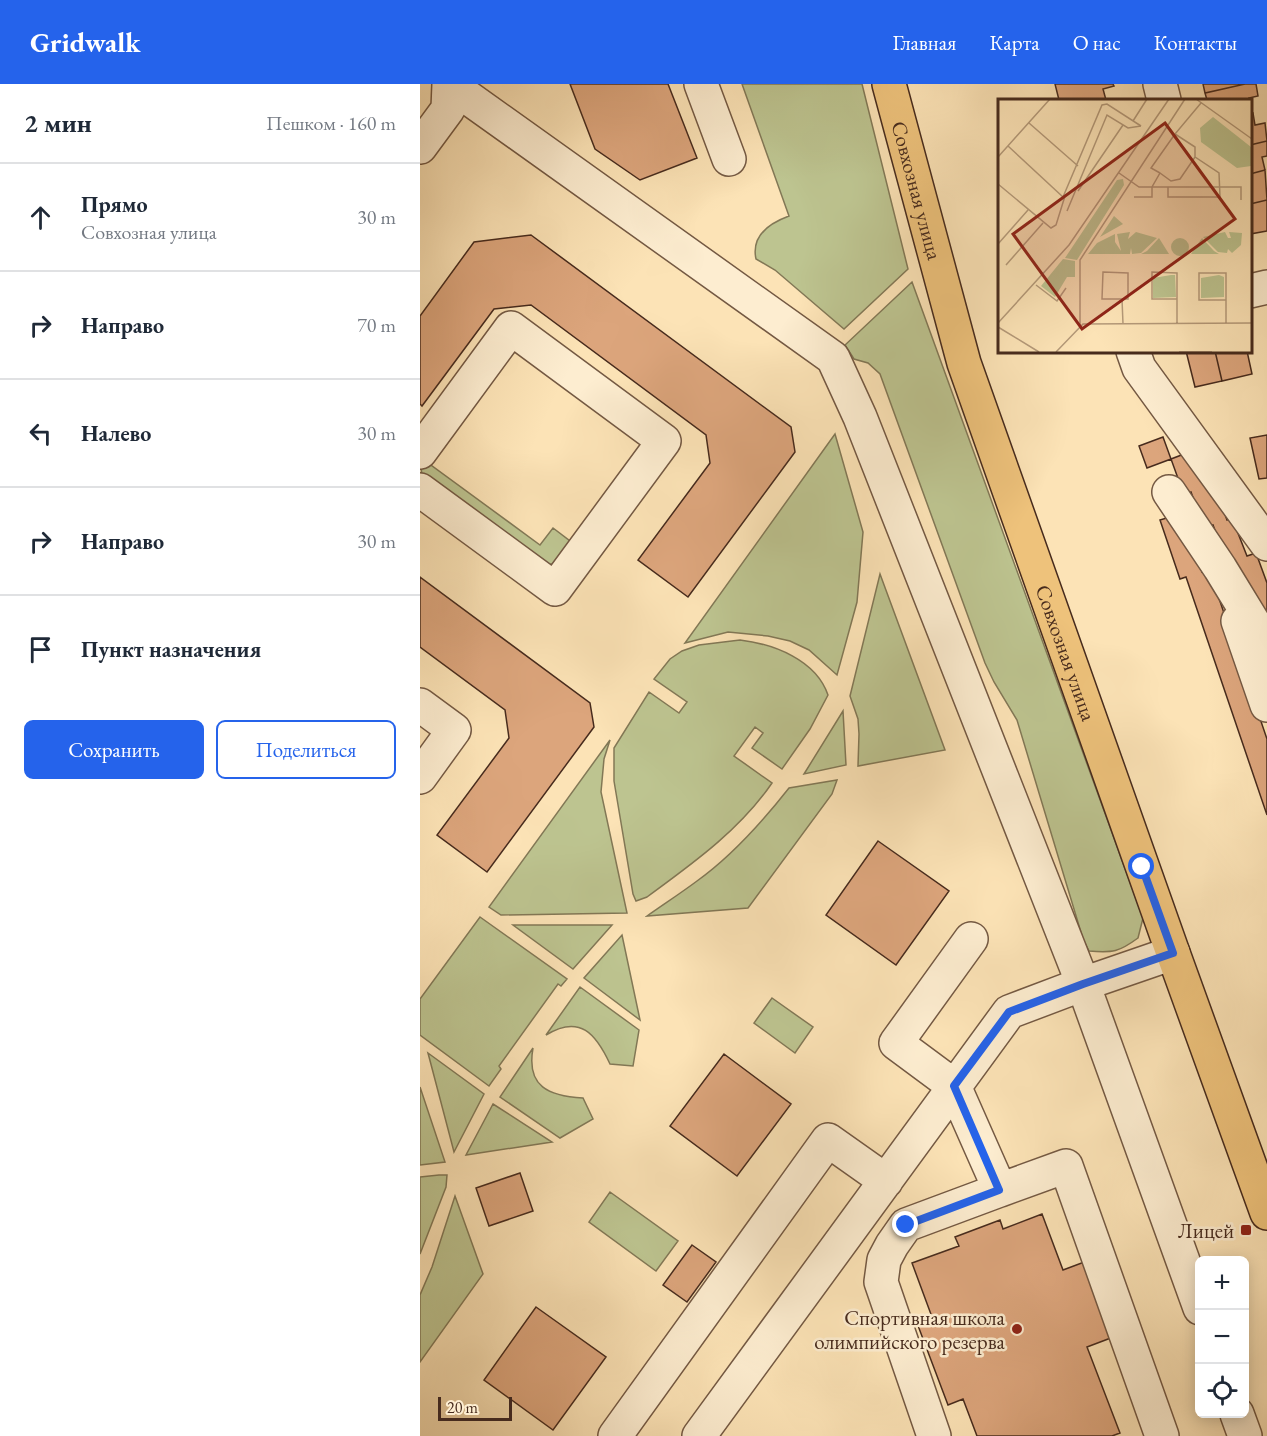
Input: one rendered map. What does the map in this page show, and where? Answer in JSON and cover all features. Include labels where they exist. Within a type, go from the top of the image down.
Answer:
[{"type":"main road","name":"Совхозная улица","points":[[890,84],[964,363],[1267,1213]]},
{"type":"street","points":[[420,147],[448,109],[449,84]]},
{"type":"street","points":[[449,84],[833,358],[860,417],[1083,984],[1195,1294]]},
{"type":"street","points":[[701,84],[729,159]]},
{"type":"street","points":[[1160,84],[1164,99]]},
{"type":"street","points":[[1252,291],[1267,287]]},
{"type":"street","points":[[420,490],[555,590],[664,441],[511,328],[422,445]]},
{"type":"street","points":[[1133,352],[1139,369],[1267,544]]},
{"type":"street","points":[[1169,492],[1220,568],[1267,645]]},
{"type":"street","points":[[1220,568],[1267,705]]},
{"type":"street","points":[[420,705],[454,730],[420,777]]},
{"type":"street","points":[[971,939],[896,1043],[954,1086],[999,1190]]},
{"type":"street","points":[[699,1436],[1009,1012],[1173,953]]},
{"type":"street","points":[[615,1436],[828,1140],[886,1181]]},
{"type":"street","points":[[934,1436],[881,1282],[884,1260],[906,1225],[1066,1166],[1162,1436]]},
{"type":"street","points":[[1239,1418],[1245,1436]]},
{"type":"green space","points":[[742,84],[862,84],[908,269],[844,329],[775,270],[756,259],[755,251],[759,237],[775,222],[789,216]]},
{"type":"green space","points":[[912,282],[1143,918],[1138,938],[1115,951],[1089,951],[1083,939],[1017,720],[985,663],[880,374],[868,363],[854,359],[845,345]]},
{"type":"green space","points":[[835,434],[863,532],[857,602],[837,675],[809,650],[790,641],[768,636],[728,632],[685,643]]},
{"type":"green space","points":[[420,457],[540,545],[553,528],[570,541],[553,564],[546,565],[422,476]]},
{"type":"green space","points":[[880,574],[945,750],[858,766],[858,719],[850,696]]},
{"type":"green space","points":[[740,640],[780,650],[804,663],[814,672],[828,695],[810,729],[782,769],[752,748],[763,733],[755,727],[734,756],[772,783],[745,816],[714,845],[647,897],[636,901],[614,781],[614,748],[649,692],[679,713],[687,702],[654,679],[670,659],[682,651],[699,645]]},
{"type":"green space","points":[[843,711],[846,765],[804,774]]},
{"type":"green space","points":[[610,740],[604,759],[601,792],[627,913],[501,915],[489,907]]},
{"type":"green space","points":[[837,780],[832,794],[748,908],[647,916],[722,861],[758,825],[789,788]]},
{"type":"green space","points":[[480,917],[567,979],[561,986],[558,984],[499,1066],[501,1069],[489,1086],[420,1035],[420,999]]},
{"type":"green space","points":[[513,925],[612,925],[573,969]]},
{"type":"green space","points":[[622,935],[640,1020],[584,978]]},
{"type":"green space","points":[[580,987],[639,1030],[633,1066],[610,1064],[593,1036],[578,1027],[568,1026],[546,1035]]},
{"type":"green space","points":[[772,998],[813,1027],[795,1053],[754,1023]]},
{"type":"green space","points":[[533,1048],[533,1072],[537,1080],[550,1092],[583,1098],[593,1119],[560,1138],[500,1097]]},
{"type":"green space","points":[[428,1053],[484,1094],[454,1152]]},
{"type":"green space","points":[[420,1087],[445,1162],[420,1165]]},
{"type":"green space","points":[[493,1104],[552,1142],[466,1155]]},
{"type":"green space","points":[[447,1175],[446,1187],[420,1254],[420,1177]]},
{"type":"green space","points":[[610,1192],[678,1241],[656,1271],[589,1222]]},
{"type":"green space","points":[[455,1196],[483,1274],[420,1362],[420,1295],[432,1267]]},
{"type":"building","points":[[570,84],[668,84],[697,158],[640,180],[595,149]]},
{"type":"building","points":[[1055,84],[1113,84],[1114,86],[1103,89],[1106,99],[1059,99]]},
{"type":"building","points":[[1203,84],[1245,84],[1205,93]]},
{"type":"building","points":[[1245,84],[1256,84],[1258,96],[1250,99],[1207,99],[1205,93]]},
{"type":"building","points":[[1252,113],[1255,125],[1265,123],[1267,141],[1252,145]]},
{"type":"building","points":[[1267,141],[1267,156],[1262,157],[1265,170],[1252,173],[1252,145]]},
{"type":"building","points":[[1265,170],[1267,200],[1252,204],[1252,173]]},
{"type":"building","points":[[1267,200],[1267,231],[1252,234],[1252,204]]},
{"type":"building","points":[[531,235],[791,427],[795,452],[688,597],[638,560],[710,463],[706,435],[531,305],[494,309],[422,406],[420,404],[420,316],[474,242]]},
{"type":"building","points":[[1186,352],[1215,352],[1222,381],[1195,387]]},
{"type":"building","points":[[1215,352],[1247,352],[1252,374],[1222,381]]},
{"type":"building","points":[[1267,435],[1267,478],[1259,479],[1250,438]]},
{"type":"building","points":[[1163,437],[1171,459],[1147,468],[1139,446]]},
{"type":"building","points":[[1192,451],[1214,484],[1227,520],[1232,518],[1247,556],[1256,553],[1267,583],[1267,632],[1227,563],[1213,525],[1204,528],[1191,492],[1184,495],[1171,459]]},
{"type":"building","points":[[1173,516],[1190,534],[1202,572],[1209,569],[1267,739],[1267,815],[1186,577],[1180,579],[1160,520]]},
{"type":"building","points":[[420,577],[590,703],[594,727],[487,872],[437,835],[509,738],[505,710],[420,647]]},
{"type":"building","points":[[878,841],[949,891],[896,965],[826,915]]},
{"type":"building","points":[[724,1054],[791,1104],[737,1176],[670,1126]]},
{"type":"building","points":[[520,1173],[533,1211],[489,1226],[476,1188]]},
{"type":"building","name":"Спортивная школа олимпийского резерва","points":[[1042,1214],[1063,1270],[1087,1261],[1116,1336],[1087,1347],[1120,1433],[1112,1436],[977,1436],[963,1399],[948,1405],[917,1323],[932,1317],[912,1263],[959,1246],[955,1237],[1000,1220],[1003,1229]]},
{"type":"building","points":[[692,1245],[716,1262],[687,1302],[663,1285]]},
{"type":"building","points":[[536,1307],[606,1357],[553,1430],[484,1380]]},
{"type":"place","name":"Лицей","points":[[1246,1230]]},
{"type":"place","name":"Спортивная школа олимпийского резерва","points":[[1017,1329]]},
{"type":"route","points":[[906,1225],[999,1190],[954,1086],[1009,1012],[1173,953],[1142,867]]}]
